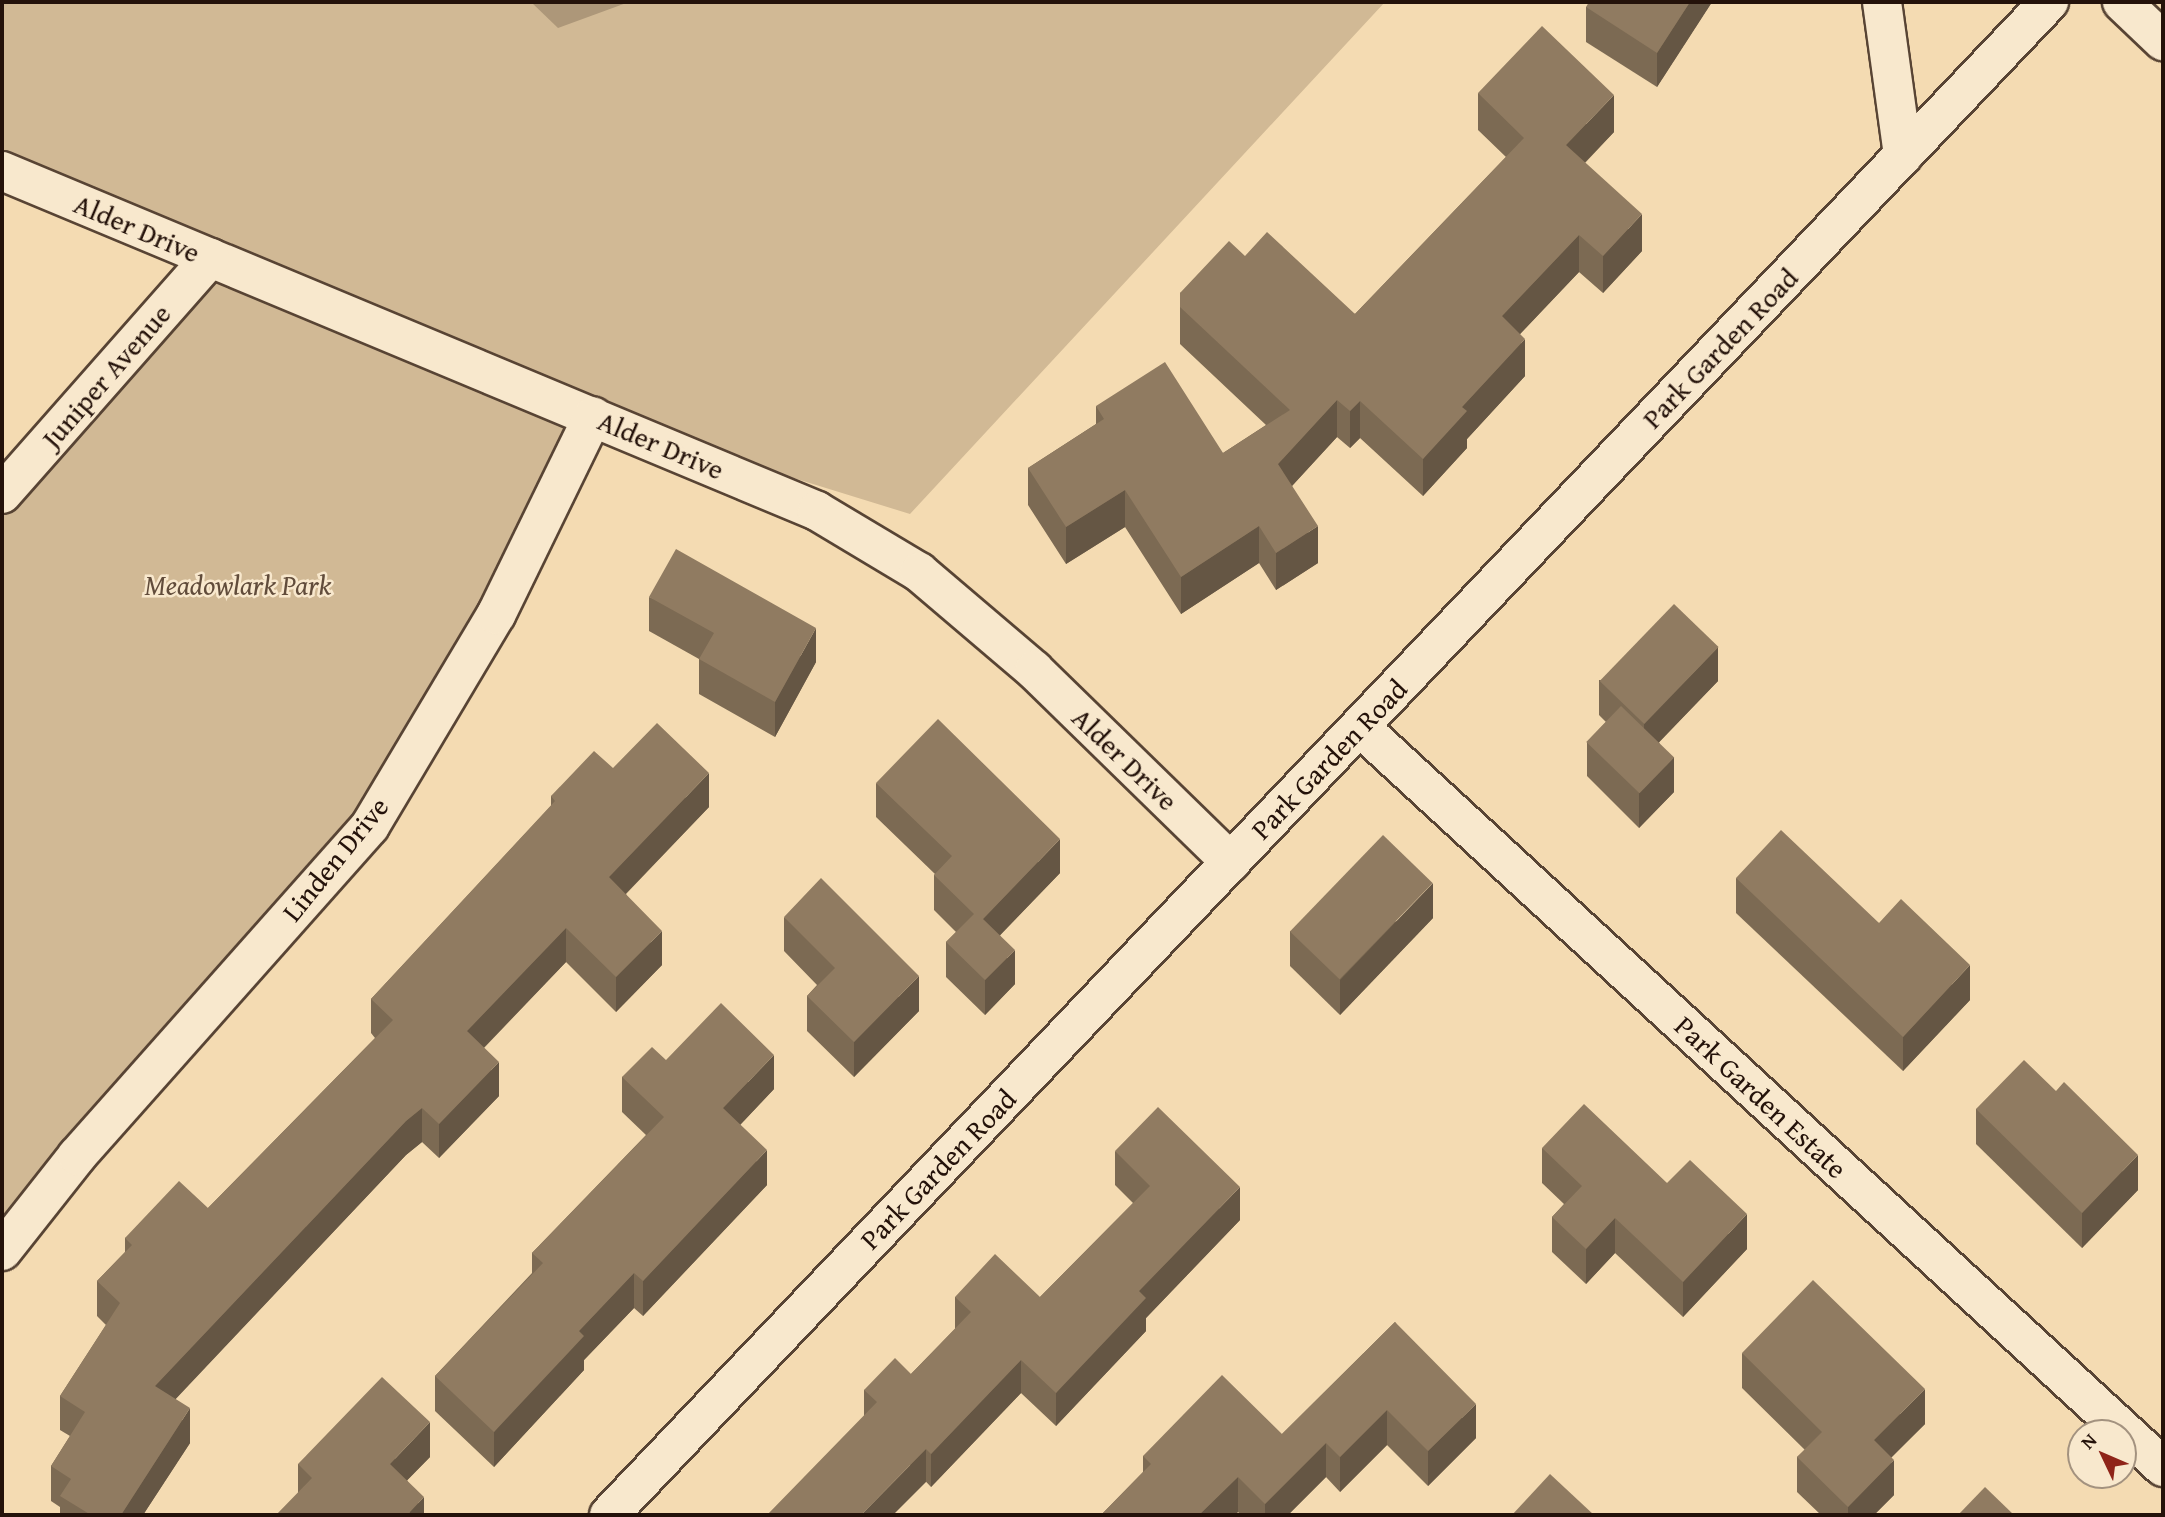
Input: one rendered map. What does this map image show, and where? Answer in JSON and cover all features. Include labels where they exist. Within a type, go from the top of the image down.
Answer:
[{"type":"street","points":[[1882,2],[1903,156]]},
{"type":"street","name":"Park Garden Road","points":[[609,1515],[2049,2]]},
{"type":"street","points":[[2122,2],[2163,41]]},
{"type":"street","name":"Alder Drive","points":[[2,171],[817,511],[919,572],[1034,670],[1231,862]]},
{"type":"street","name":"Juniper Avenue","points":[[2,494],[210,258]]},
{"type":"street","name":"Linden Drive","points":[[2,1251],[77,1156],[370,826],[496,615],[593,416]]},
{"type":"street","name":"Park Garden Estate","points":[[1360,727],[2163,1466]]},
{"type":"green space","name":"Meadowlark Park","points":[[2,2],[1385,2],[910,514],[593,416],[370,826],[2,1251],[2,494],[209,258],[2,171]]},
{"type":"shaded area","points":[[531,2],[629,2],[558,28]]},
{"type":"building","points":[[1589,2],[1690,2],[1657,53],[1586,7]]},
{"type":"building","points":[[1542,26],[1614,95],[1566,145],[1642,214],[1603,256],[1579,235],[1502,316],[1525,339],[1462,407],[1467,411],[1423,459],[1360,401],[1350,411],[1337,400],[1278,464],[1318,526],[1276,553],[1259,526],[1181,577],[1125,490],[1066,527],[1028,468],[1104,419],[1096,406],[1165,362],[1223,453],[1290,410],[1180,307],[1180,293],[1229,241],[1245,256],[1267,232],[1355,314],[1524,138],[1478,93]]},
{"type":"building","points":[[676,549],[816,628],[775,702],[699,659],[714,633],[649,597]]},
{"type":"building","points":[[1674,604],[1719,647],[1644,724],[1600,681]]},
{"type":"building","points":[[1621,706],[1674,757],[1639,793],[1586,742]]},
{"type":"building","points":[[938,719],[1060,839],[983,919],[1015,950],[985,980],[946,942],[974,914],[934,875],[952,856],[876,783]]},
{"type":"building","points":[[657,723],[709,773],[609,877],[662,931],[616,977],[566,928],[467,1031],[499,1062],[439,1124],[422,1108],[406,1121],[155,1386],[190,1408],[121,1515],[91,1515],[60,1496],[71,1479],[51,1466],[85,1412],[60,1396],[120,1303],[97,1281],[132,1245],[125,1238],[179,1181],[208,1208],[393,1020],[371,999],[555,801],[551,796],[594,751],[613,768]]},
{"type":"building","points":[[1781,830],[1879,923],[1901,899],[1970,965],[1903,1037],[1736,878]]},
{"type":"building","points":[[1383,835],[1433,883],[1340,979],[1290,931]]},
{"type":"building","points":[[821,878],[919,976],[854,1042],[807,996],[835,968],[784,917]]},
{"type":"building","points":[[721,1003],[774,1055],[723,1108],[767,1150],[643,1281],[634,1273],[579,1331],[584,1336],[494,1432],[435,1376],[543,1263],[532,1253],[664,1117],[622,1077],[652,1047],[666,1060]]},
{"type":"building","points":[[2024,1060],[2056,1091],[2064,1082],[2138,1155],[2082,1213],[1976,1109]]},
{"type":"building","points":[[1584,1104],[1667,1183],[1690,1160],[1747,1214],[1683,1282],[1615,1218],[1586,1249],[1552,1217],[1582,1186],[1542,1148]]},
{"type":"building","points":[[1158,1107],[1240,1187],[1139,1291],[1146,1298],[1056,1393],[1021,1360],[931,1454],[926,1449],[861,1515],[767,1515],[877,1402],[864,1390],[895,1358],[911,1374],[971,1312],[955,1297],[995,1254],[1040,1297],[1150,1186],[1115,1151]]},
{"type":"building","points":[[1813,1280],[1925,1389],[1874,1440],[1894,1460],[1848,1507],[1797,1457],[1822,1432],[1742,1353]]},
{"type":"building","points":[[1395,1322],[1476,1404],[1428,1451],[1387,1410],[1340,1457],[1326,1443],[1265,1504],[1238,1477],[1199,1515],[1101,1515],[1151,1464],[1143,1456],[1222,1375],[1282,1434]]},
{"type":"building","points":[[382,1377],[430,1422],[390,1464],[424,1497],[407,1515],[276,1515],[312,1478],[298,1464]]},
{"type":"building","points":[[1550,1474],[1594,1515],[1512,1515]]},
{"type":"building","points":[[1985,1487],[2014,1515],[1958,1515]]}]
